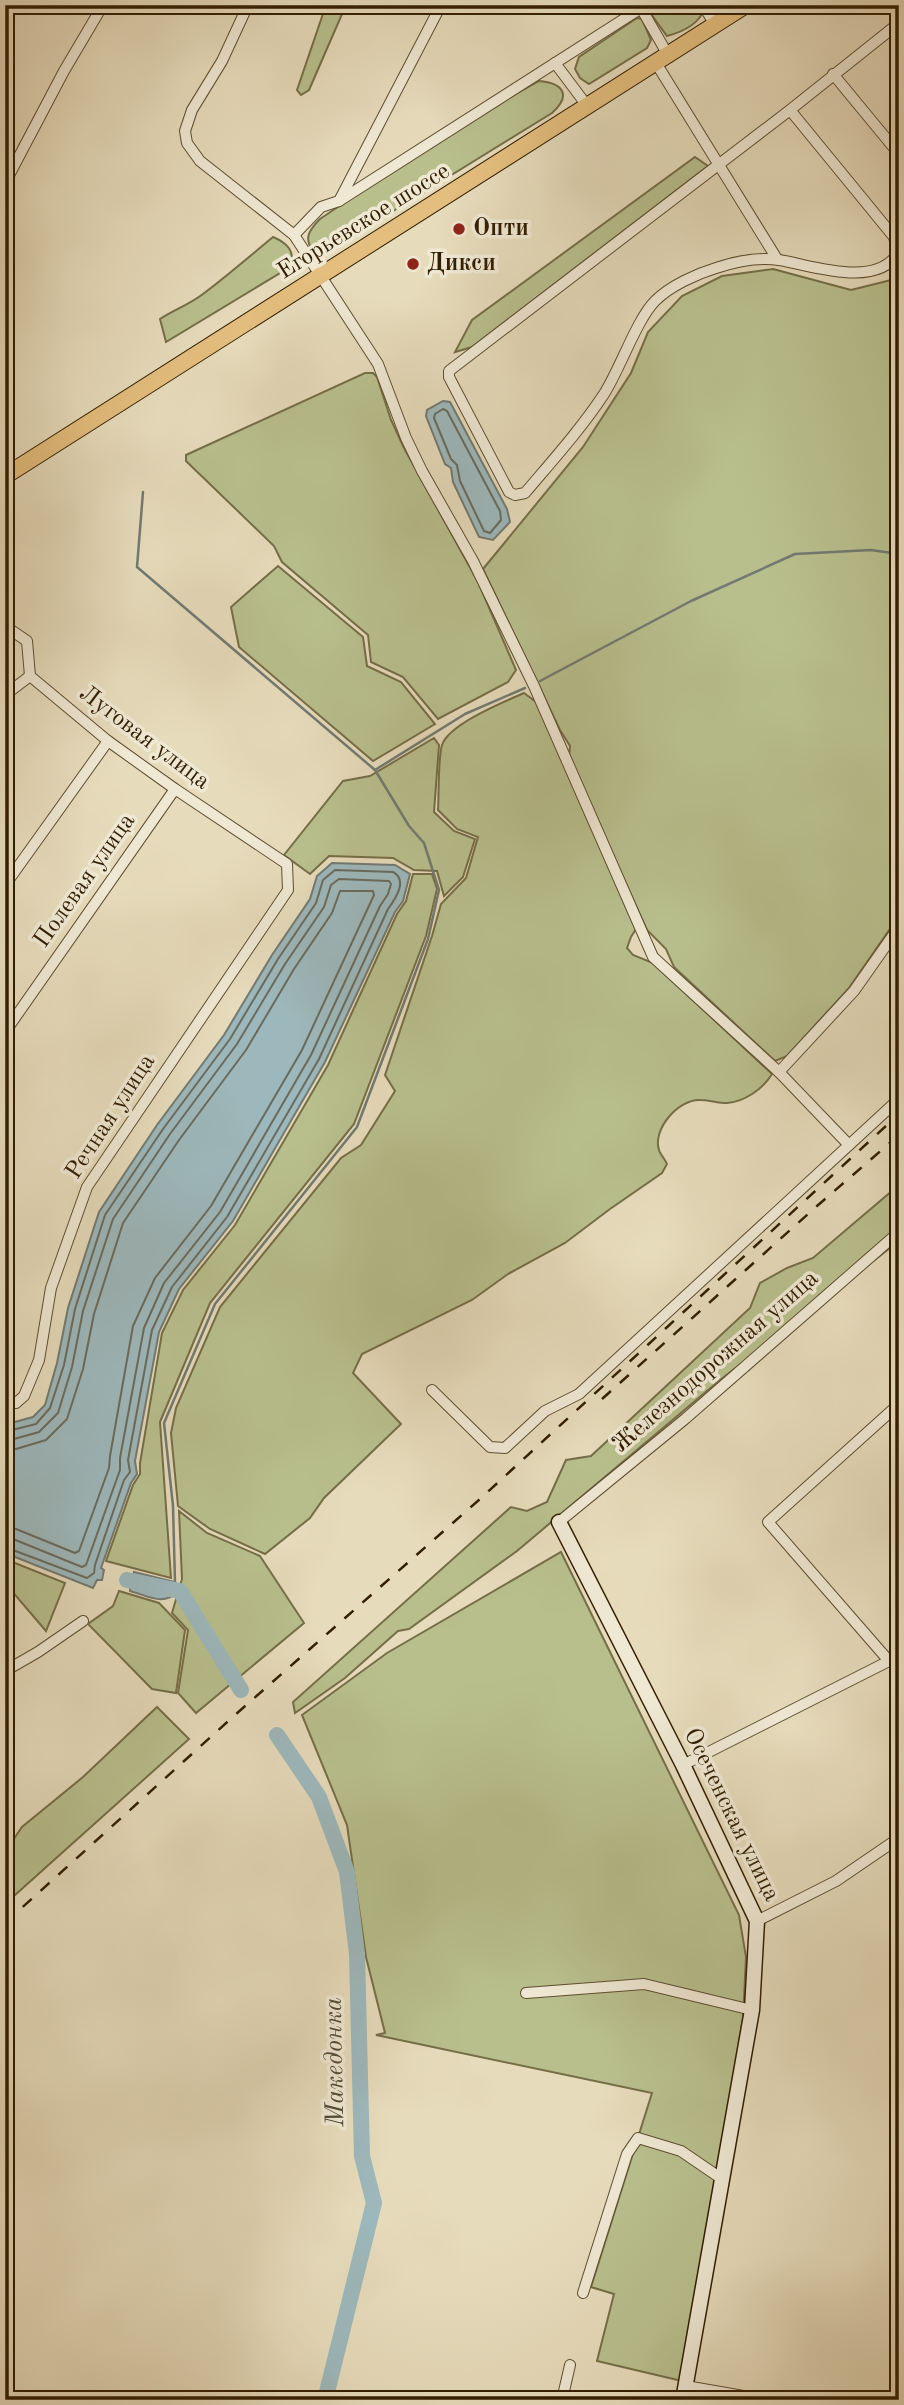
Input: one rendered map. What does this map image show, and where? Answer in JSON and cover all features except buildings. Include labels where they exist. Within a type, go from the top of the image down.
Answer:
[{"type":"main road","name":"Егорьевское шоссе","points":[[5,476],[746,5]]},
{"type":"street","points":[[5,183],[64,71],[103,5]]},
{"type":"street","points":[[248,5],[222,61],[192,110],[185,131],[187,143],[200,161],[294,234],[378,364],[406,438],[473,561],[534,686],[653,957],[779,1072],[849,1145]]},
{"type":"street","points":[[340,201],[441,5]]},
{"type":"street","points":[[703,5],[715,25]]},
{"type":"street","points":[[294,234],[321,207],[340,201],[644,7],[662,59],[717,164],[777,259]]},
{"type":"street","points":[[790,110],[894,237],[898,253],[893,261],[881,268],[860,272],[824,271],[777,259],[751,261],[715,268],[670,289],[654,302],[605,392],[573,437],[525,493],[515,495],[509,492],[449,377],[449,371],[790,110],[899,23]]},
{"type":"street","points":[[555,64],[588,107]]},
{"type":"street","points":[[833,74],[899,154]]},
{"type":"street","points":[[5,626],[27,641],[30,676],[5,695]]},
{"type":"street","name":"Луговая улица","points":[[30,676],[108,741],[287,864]]},
{"type":"street","points":[[5,885],[108,741]]},
{"type":"street","name":"Полевая улица","points":[[5,1032],[175,789]]},
{"type":"street","name":"Речная улица","points":[[5,1401],[16,1403],[24,1395],[39,1360],[51,1288],[87,1187],[288,890],[287,864]]},
{"type":"street","points":[[779,1072],[854,991],[899,927]]},
{"type":"street","points":[[432,1390],[490,1447],[505,1448],[545,1411],[579,1394],[899,1099]]},
{"type":"street","name":"Железнодорожная улица","points":[[558,1522],[685,1419],[899,1232]]},
{"type":"street","points":[[682,1765],[889,1661],[768,1522],[899,1404]]},
{"type":"street","name":"Осеченская улица","points":[[558,1522],[682,1765],[757,1922],[752,2010],[684,2393]]},
{"type":"street","points":[[5,1671],[83,1621]]},
{"type":"street","points":[[757,1922],[836,1881],[899,1838]]},
{"type":"street","points":[[526,1993],[644,1984],[752,2010]]},
{"type":"street","points":[[583,2293],[627,2154],[638,2138],[681,2151],[722,2179]]},
{"type":"street","points":[[562,2400],[570,2365]]},
{"type":"street","points":[[684,2393],[767,2400]]},
{"type":"green space","points":[[326,5],[346,5],[309,90],[301,95],[297,90]]},
{"type":"green space","points":[[652,5],[701,5],[704,10],[694,24],[667,36],[651,14]]},
{"type":"green space","points":[[637,18],[642,19],[651,40],[647,48],[589,84],[580,78],[575,69],[579,57]]},
{"type":"green space","points":[[539,81],[554,84],[562,91],[562,101],[552,113],[325,253],[314,252],[308,239],[320,219],[455,128]]},
{"type":"green space","points":[[695,157],[708,166],[472,347],[455,352],[472,320]]},
{"type":"green space","points":[[273,237],[289,248],[292,256],[290,267],[166,342],[160,319],[203,294]]},
{"type":"green space","points":[[773,269],[851,290],[899,278],[899,920],[849,988],[787,1056],[775,1061],[674,967],[666,949],[647,930],[569,759],[570,746],[483,569],[583,447],[631,373],[648,332],[682,296],[722,276]]},
{"type":"green space","points":[[365,373],[373,373],[377,377],[391,420],[404,448],[478,582],[516,670],[508,682],[438,719],[403,677],[371,662],[368,635],[282,562],[274,546],[186,461],[186,455]]},
{"type":"green space","points":[[278,566],[363,637],[367,666],[401,682],[435,724],[373,761],[239,647],[231,607]]},
{"type":"green space","points":[[524,693],[536,702],[636,929],[627,948],[633,955],[653,963],[772,1074],[758,1090],[740,1100],[727,1103],[700,1100],[684,1104],[669,1117],[660,1133],[659,1150],[667,1164],[662,1173],[565,1243],[508,1274],[472,1300],[362,1354],[353,1373],[401,1424],[324,1498],[310,1518],[265,1554],[210,1529],[178,1506],[171,1433],[176,1408],[220,1307],[341,1158],[361,1145],[395,1091],[385,1075],[441,904],[466,878],[478,837],[457,829],[438,810],[442,745],[455,729],[466,722]]},
{"type":"green space","points":[[434,738],[439,745],[434,812],[454,831],[475,839],[463,877],[444,896],[437,871],[414,870],[393,858],[329,856],[310,874],[284,855],[343,781],[370,776]]},
{"type":"green space","points":[[413,874],[432,874],[437,889],[426,936],[354,1124],[210,1303],[160,1422],[171,1578],[106,1561],[133,1485],[140,1474],[162,1333],[183,1290],[235,1225],[328,1065],[397,914],[406,901]]},
{"type":"green space","points":[[899,1185],[899,1241],[720,1380],[517,1551],[409,1629],[398,1631],[345,1678],[295,1713],[293,1702],[511,1507],[527,1511],[547,1502],[566,1460],[591,1456],[750,1308],[760,1283],[813,1258]]},
{"type":"green space","points":[[179,1511],[207,1533],[260,1556],[304,1623],[196,1713],[178,1693],[188,1630],[172,1613],[182,1579]]},
{"type":"green space","points":[[561,1552],[739,1915],[746,1957],[743,2018],[682,2381],[597,2361],[614,2294],[591,2287],[652,2093],[376,2035],[385,2033],[366,1957],[347,1825],[302,1715],[387,1653]]},
{"type":"green space","points":[[5,1559],[65,1583],[46,1631],[11,1590],[5,1594]]},
{"type":"green space","points":[[119,1591],[159,1603],[185,1630],[176,1693],[152,1689],[88,1624],[113,1606]]},
{"type":"green space","points":[[157,1707],[189,1739],[5,1904],[5,1852],[22,1827],[83,1777]]},
{"type":"water","points":[[443,401],[450,402],[507,509],[510,522],[493,540],[479,537],[426,416],[427,410]]},
{"type":"water","points":[[332,863],[395,865],[410,874],[403,901],[395,912],[325,1062],[233,1221],[179,1289],[159,1332],[135,1461],[137,1474],[131,1483],[101,1568],[104,1570],[102,1580],[97,1580],[93,1588],[5,1553],[5,1422],[33,1417],[45,1405],[68,1308],[99,1212],[157,1125],[224,1035],[272,955],[310,899],[317,876]]},
{"type":"water","points":[[134,1572],[175,1582],[180,1591],[174,1596],[162,1599],[130,1591],[130,1586],[126,1585],[127,1576],[133,1577]]},
{"type":"waterway","points":[[143,492],[137,567],[375,770],[409,826],[424,843],[439,890],[428,939],[357,1127],[215,1304],[164,1423],[173,1506],[175,1582]]},
{"type":"waterway","points":[[540,681],[691,601],[795,554],[871,550],[899,554]]},
{"type":"waterway","points":[[375,770],[465,714],[525,688]]},
{"type":"waterway","name":"Македонка","points":[[127,1580],[180,1591],[241,1690]]},
{"type":"waterway","name":"Македонка","points":[[277,1735],[319,1797],[347,1872],[357,1954],[362,2156],[374,2203],[325,2400]]},
{"type":"railway","points":[[5,1923],[480,1499],[899,1114]]},
{"type":"railway","points":[[602,1399],[899,1135]]},
{"type":"place","name":"Опти","points":[[459,229]]},
{"type":"place","name":"Дикси","points":[[413,264]]}]
